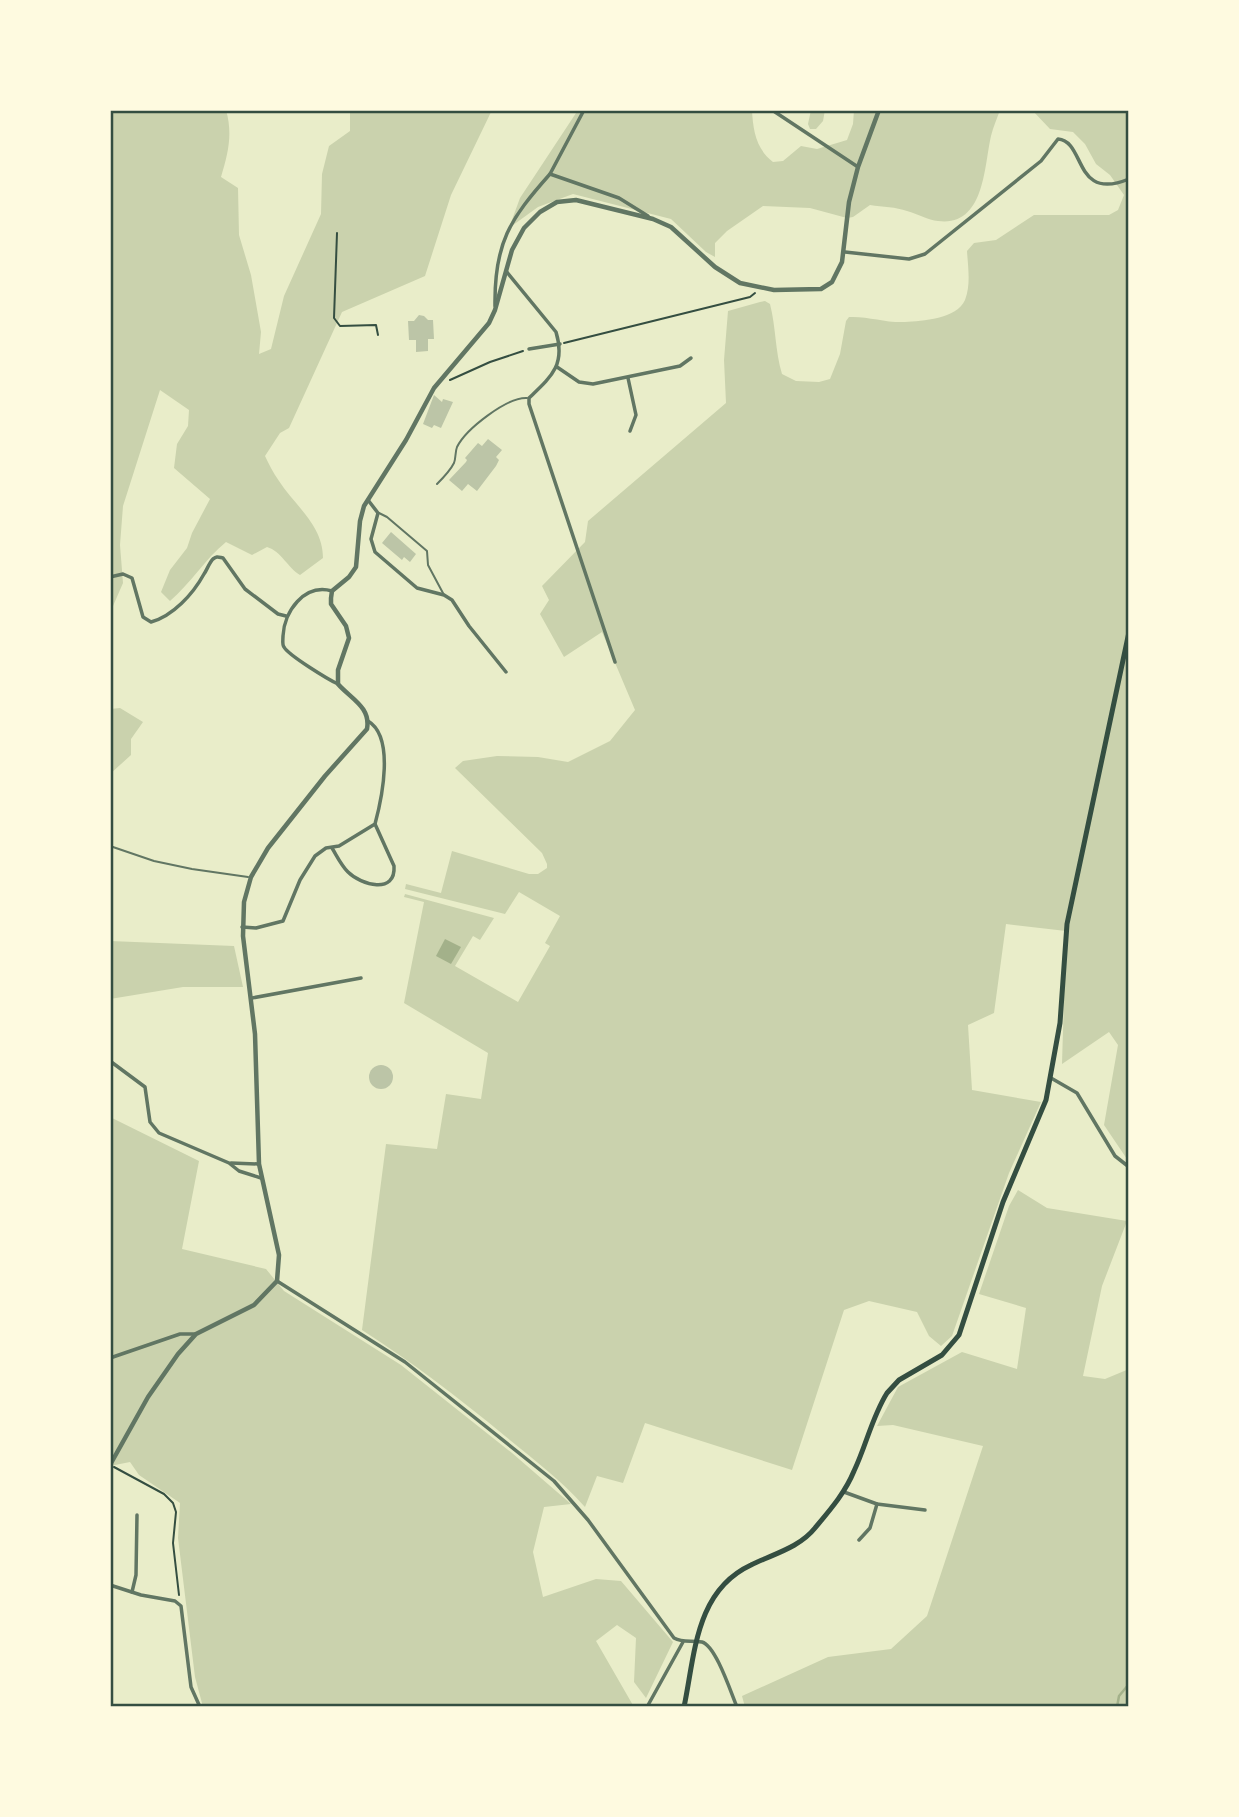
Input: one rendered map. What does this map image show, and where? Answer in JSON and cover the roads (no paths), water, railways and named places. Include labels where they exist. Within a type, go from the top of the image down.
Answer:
[{"type":"main road","points":[[684,1707],[696,1642],[706,1610],[718,1589],[744,1568],[791,1547],[808,1536],[844,1492],[887,1393],[899,1380],[942,1355],[959,1335],[1003,1202],[1041,1116],[1051,1078],[1060,1023],[1067,924],[1129,632]]},
{"type":"street","points":[[495,310],[495,287],[507,229],[525,202],[550,174],[584,110]]},
{"type":"street","points":[[772,110],[858,167]]},
{"type":"street","points":[[550,174],[619,198],[671,227],[728,276],[740,283],[761,289],[821,289],[836,276],[845,252],[849,202],[858,167],[879,110]]},
{"type":"street","points":[[845,252],[909,259],[925,254],[1041,161],[1058,139],[1067,140],[1083,170],[1093,181],[1110,184],[1129,179]]},
{"type":"street","points":[[332,848],[345,870],[359,881],[381,885],[388,882],[394,872],[394,866],[375,824],[385,758],[379,731],[368,720],[360,704],[338,684],[285,649],[283,639],[286,616],[302,597],[322,590],[332,591],[349,577],[356,567],[360,521],[368,500],[439,381],[480,335],[495,310],[512,250],[524,228],[540,212],[557,202],[576,200],[653,219]]},
{"type":"street","points":[[505,270],[556,332],[560,344],[561,355],[557,367],[529,398],[615,662]]},
{"type":"street","points":[[529,349],[560,344]]},
{"type":"street","points":[[557,367],[579,382],[587,384],[680,366],[691,358]]},
{"type":"street","points":[[628,378],[636,415],[630,431]]},
{"type":"street","points":[[368,500],[378,513],[371,539],[375,552],[417,588],[444,594],[452,600],[506,672]]},
{"type":"street","points":[[110,576],[123,574],[132,578],[144,617],[151,622],[163,618],[179,606],[197,585],[212,560],[223,558],[245,589],[278,614],[286,616]]},
{"type":"street","points":[[332,591],[331,604],[346,626],[349,638],[338,670],[338,684]]},
{"type":"street","points":[[110,1465],[148,1397],[178,1354],[196,1334],[254,1305],[277,1281],[279,1255],[259,1164],[252,998],[242,927],[244,902],[258,862],[325,776],[365,732],[368,720]]},
{"type":"street","points":[[242,927],[256,928],[283,921],[300,880],[315,856],[375,824]]},
{"type":"street","points":[[252,998],[361,978]]},
{"type":"street","points":[[110,1061],[145,1087],[150,1122],[159,1133],[229,1163],[239,1171],[261,1178]]},
{"type":"street","points":[[1051,1078],[1077,1093],[1115,1156],[1129,1167]]},
{"type":"street","points":[[229,1163],[259,1164]]},
{"type":"street","points":[[277,1281],[405,1362],[554,1481],[589,1520],[674,1638],[683,1642],[703,1642],[713,1654],[737,1707]]},
{"type":"street","points":[[110,1358],[180,1334],[196,1334]]},
{"type":"street","points":[[844,1492],[877,1504],[925,1510]]},
{"type":"street","points":[[859,1540],[870,1528],[877,1504]]},
{"type":"street","points":[[132,1592],[136,1575],[137,1515]]},
{"type":"street","points":[[110,1585],[170,1600],[181,1606],[191,1687],[200,1707]]},
{"type":"street","points":[[647,1707],[683,1642]]},
{"type":"lane","points":[[437,484],[451,468],[457,448],[483,419],[513,401],[529,398]]},
{"type":"lane","points":[[378,513],[387,517],[427,551],[428,565],[444,594]]},
{"type":"lane","points":[[110,846],[154,861],[251,877]]},
{"type":"waterway","points":[[1117,1707],[1119,1696],[1129,1684]]}]
